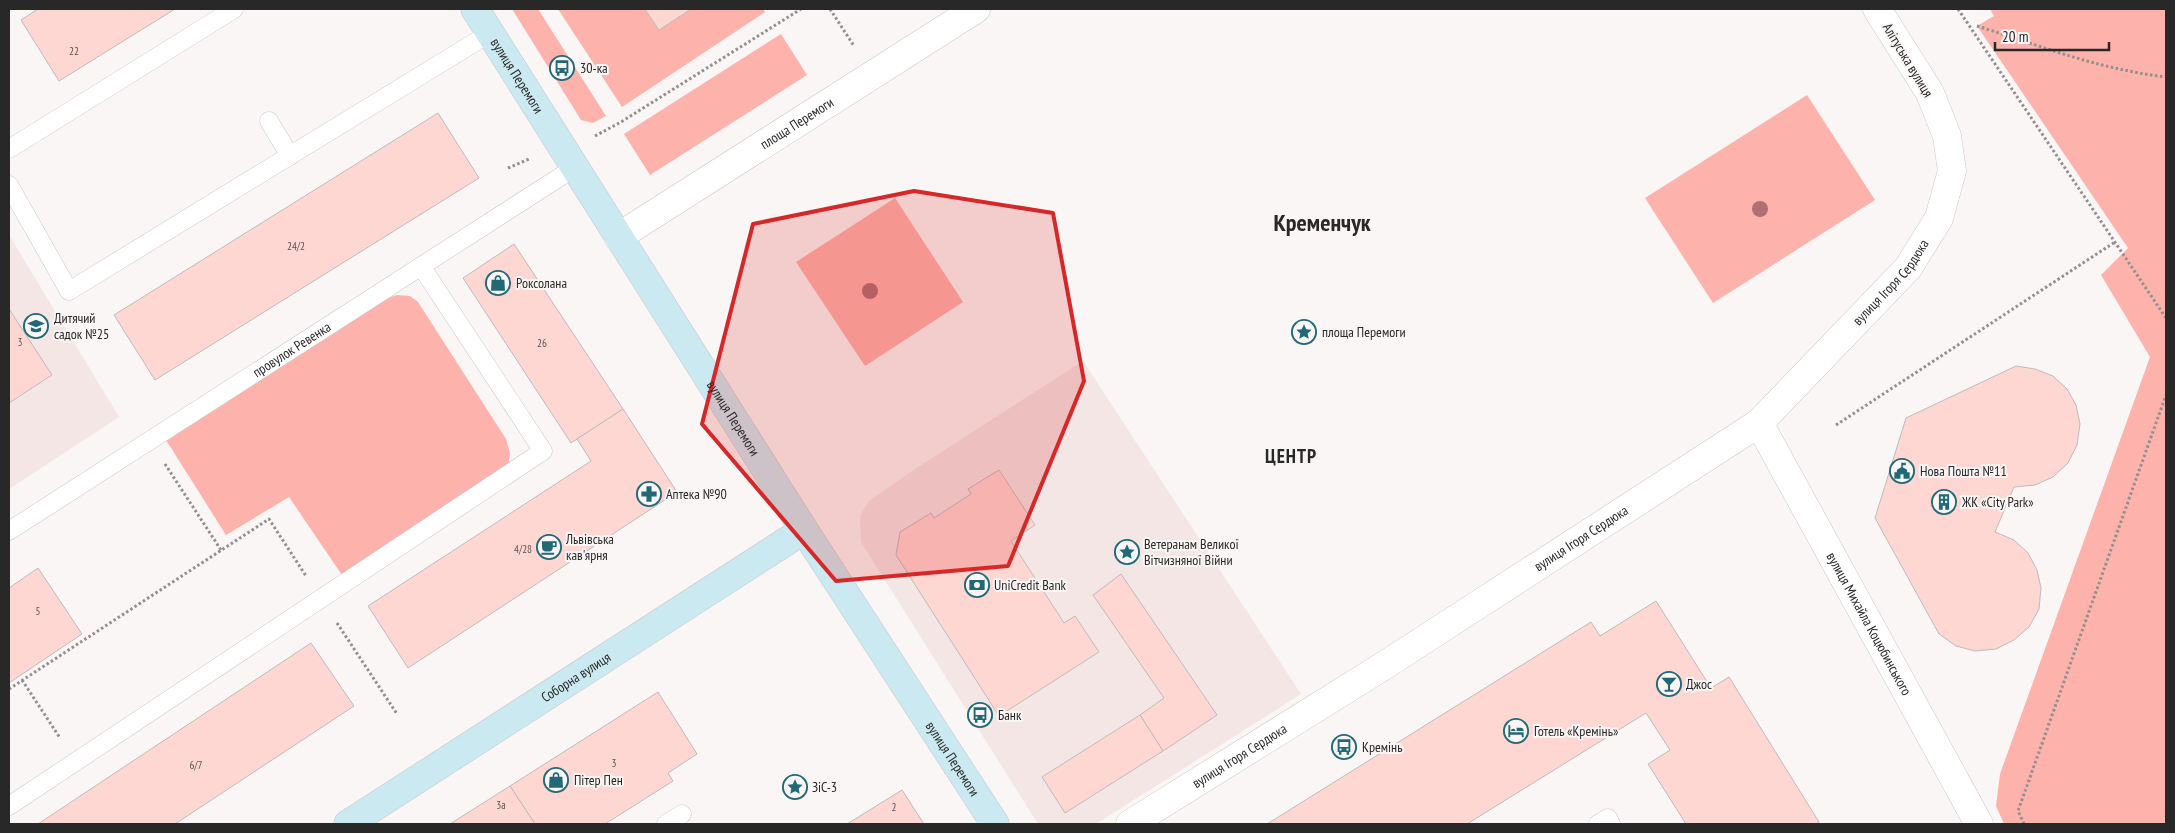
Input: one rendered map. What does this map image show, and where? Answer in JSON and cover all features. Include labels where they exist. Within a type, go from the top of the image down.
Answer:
[{"type":"main road","name":"вулиця Перемоги","points":[[475,9],[804,530],[995,824]]},
{"type":"main road","name":"Соборна вулиця","points":[[348,824],[804,530]]},
{"type":"street","name":"площа Перемоги","points":[[618,237],[976,9]]},
{"type":"street","name":"Алітуська вулиця","points":[[1877,9],[1930,93],[1947,136],[1952,171]]},
{"type":"street","name":"вулиця Ігоря Сердюка","points":[[1130,824],[1385,665],[1759,423],[1908,268],[1939,218],[1952,171]]},
{"type":"street","name":"вулиця Михайла Коцюбинського","points":[[1759,423],[1979,824]]},
{"type":"lane","points":[[9,149],[234,9]]},
{"type":"lane","points":[[9,185],[69,291],[490,33]]},
{"type":"lane","points":[[269,121],[290,156]]},
{"type":"lane","name":"провулок Ревенка","points":[[9,531],[574,168]]},
{"type":"lane","points":[[9,806],[543,451],[421,266]]},
{"type":"lane","points":[[666,824],[682,814]]},
{"type":"lane","points":[[1598,824],[1608,818],[1611,824]]},
{"type":"path","points":[[591,138],[621,122],[801,9]]},
{"type":"path","points":[[1958,9],[2166,318]]},
{"type":"path","points":[[1977,26],[2069,58],[2135,73],[2166,76]]},
{"type":"path","points":[[508,168],[534,157]]},
{"type":"path","points":[[1836,425],[2115,242]]},
{"type":"path","points":[[2024,824],[2018,811],[2166,395]]},
{"type":"path","points":[[150,440],[221,550]]},
{"type":"path","points":[[9,689],[269,520],[397,714]]},
{"type":"path","points":[[22,680],[75,762]]},
{"type":"highlighted area","points":[[914,191],[1053,213],[1084,381],[1008,566],[836,581],[702,424],[753,224]]},
{"type":"shaded area","points":[[512,9],[538,9],[606,116],[593,123],[581,120]]},
{"type":"shaded area","points":[[558,9],[645,9],[659,30],[691,9],[763,9],[765,12],[622,107]]},
{"type":"shaded area","points":[[1990,9],[2166,9],[2166,824],[2004,824],[1996,806],[2000,774],[2150,357],[2101,275],[2128,248],[1977,26],[1994,16]]},
{"type":"shaded area","points":[[781,34],[807,75],[650,175],[624,134]]},
{"type":"shaded area","points":[[1807,95],[1875,200],[1713,303],[1645,198]]},
{"type":"shaded area","points":[[895,198],[963,302],[865,366],[796,262]]},
{"type":"shaded area","name":"Дитячий садок №25","points":[[9,235],[119,417],[9,489]]},
{"type":"shaded area","points":[[397,295],[410,296],[418,302],[506,439],[510,453],[508,468],[342,575],[289,497],[226,535],[166,440],[387,298]]},
{"type":"shaded area","points":[[1083,361],[1301,694],[1096,824],[1038,824],[861,542],[860,516],[869,501],[915,469]]},
{"type":"building","points":[[38,9],[175,9],[59,81],[21,20]]},
{"type":"building","points":[[645,9],[691,9],[659,30]]},
{"type":"building","points":[[438,113],[479,178],[155,380],[114,315]]},
{"type":"building","points":[[514,244],[623,409],[571,443],[463,278]]},
{"type":"building","points":[[9,309],[52,375],[9,403]]},
{"type":"building","name":"ЖК «City Park»","points":[[2016,366],[2035,369],[2053,376],[2067,389],[2076,405],[2080,424],[2077,445],[2068,463],[2053,477],[2035,485],[2014,487],[1995,532],[2014,540],[2028,553],[2037,570],[2041,588],[2039,609],[2029,627],[2014,640],[1996,649],[1975,651],[1956,646],[1939,634],[1875,518],[1906,418]]},
{"type":"building","points":[[623,409],[677,492],[408,668],[368,606],[591,461],[577,439]]},
{"type":"building","name":"UniCredit Bank","points":[[999,470],[1035,525],[1011,541],[1064,623],[1075,616],[1099,652],[999,716],[896,555],[900,532],[931,513],[934,518],[971,494],[968,489]]},
{"type":"building","points":[[38,568],[82,634],[9,683],[9,588]]},
{"type":"building","points":[[1121,574],[1217,715],[1163,751],[1140,715],[1164,698],[1093,595]]},
{"type":"building","name":"Готель «Кремінь»","points":[[1656,601],[1711,688],[1729,677],[1819,822],[1816,824],[1686,824],[1648,764],[1670,750],[1646,713],[1467,824],[1267,824],[1591,622],[1600,636]]},
{"type":"building","points":[[311,643],[354,706],[175,824],[38,824]]},
{"type":"building","points":[[658,692],[697,754],[668,773],[673,781],[605,824],[535,824],[510,786]]},
{"type":"building","points":[[1140,715],[1163,751],[1065,813],[1042,777]]},
{"type":"building","points":[[510,786],[535,824],[450,824]]},
{"type":"building","points":[[902,790],[924,824],[847,824]]},
{"type":"place","name":"30-ка","points":[[562,68]]},
{"type":"place","name":"Роксолана","points":[[498,283]]},
{"type":"place","name":"Дитячий садок №25","points":[[36,326]]},
{"type":"place","name":"площа Перемоги","points":[[1304,332]]},
{"type":"place","name":"Нова Пошта №11","points":[[1902,471]]},
{"type":"place","name":"Аптека №90","points":[[649,494]]},
{"type":"place","name":"ЖК «City Park»","points":[[1944,502]]},
{"type":"place","name":"Львiвська кав'ярня","points":[[549,547]]},
{"type":"place","name":"Ветеранам Великої Вітчизняної Війни","points":[[1127,552]]},
{"type":"place","name":"UniCredit Bank","points":[[977,585]]},
{"type":"place","name":"Джос","points":[[1669,684]]},
{"type":"place","name":"Банк","points":[[980,715]]},
{"type":"place","name":"Готель «Кремінь»","points":[[1516,731]]},
{"type":"place","name":"Кремінь","points":[[1344,747]]},
{"type":"place","name":"Пітер Пен","points":[[556,780]]},
{"type":"place","name":"ЗіС-3","points":[[795,787]]},
{"type":"district","name":"Кременчук","points":[[1322,222]]},
{"type":"district","name":"ЦЕНТР","points":[[1291,456]]}]
